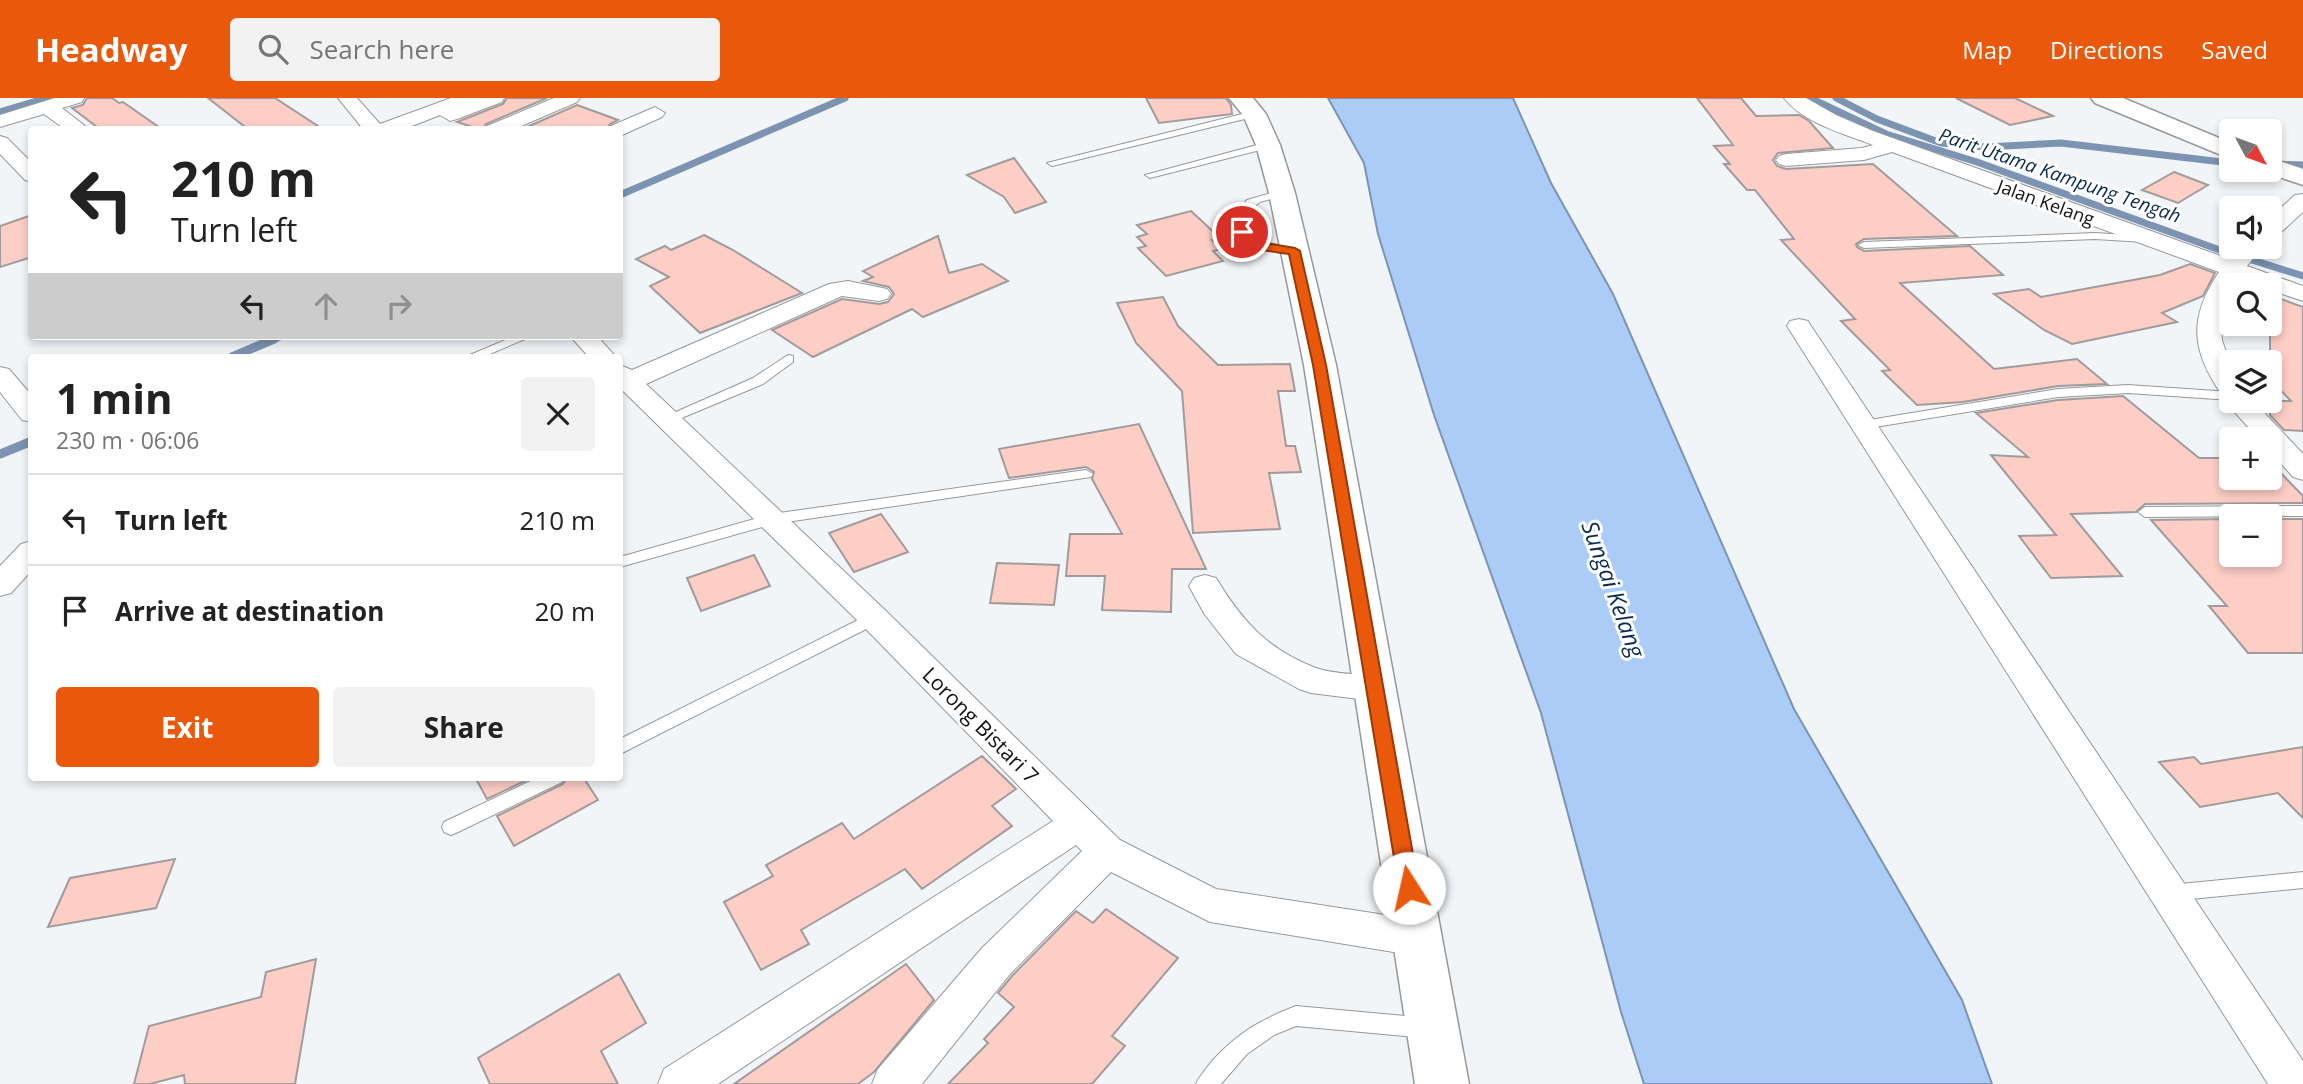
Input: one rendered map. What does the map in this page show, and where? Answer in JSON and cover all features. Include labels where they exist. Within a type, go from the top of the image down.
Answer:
[{"type":"street","points":[[0,121],[75,98]]},
{"type":"street","points":[[347,98],[372,126]]},
{"type":"street","points":[[393,126],[469,98]]},
{"type":"street","points":[[420,126],[495,98]]},
{"type":"street","points":[[504,126],[570,98]]},
{"type":"street","name":"Jalan Kelang","points":[[1794,98],[1828,119],[1892,145],[2152,240],[2219,253]]},
{"type":"street","points":[[2103,98],[2219,147]]},
{"type":"street","points":[[47,107],[74,126]]},
{"type":"street","points":[[623,128],[655,113]]},
{"type":"street","points":[[1254,119],[1282,193],[1320,365],[1442,1084]]},
{"type":"street","points":[[0,142],[28,172]]},
{"type":"street","points":[[1786,160],[1864,154],[1892,145]]},
{"type":"street","points":[[2282,219],[2303,200]]},
{"type":"street","points":[[2219,368],[2212,355],[2207,329],[2211,306],[2242,259]]},
{"type":"street","name":"Jalan Kelang","points":[[2246,259],[2303,294]]},
{"type":"street","points":[[624,378],[837,289],[848,288],[879,294]]},
{"type":"street","points":[[1799,326],[2293,1084]]},
{"type":"street","points":[[587,340],[600,354]]},
{"type":"street","points":[[0,375],[28,409]]},
{"type":"street","name":"Lorong Bistari 7","points":[[624,378],[874,618],[1093,837],[1210,905],[1418,938]]},
{"type":"street","points":[[2250,413],[2303,471]]},
{"type":"street","points":[[0,585],[28,555]]},
{"type":"street","points":[[1205,586],[1216,607],[1248,646],[1311,680],[1375,688]]},
{"type":"street","points":[[680,1084],[1093,837]]},
{"type":"street","points":[[894,1084],[996,961],[1093,837]]},
{"type":"lane","points":[[1052,163],[1254,119]]},
{"type":"lane","points":[[1150,175],[1254,119]]},
{"type":"lane","points":[[1864,245],[2095,236],[2152,240]]},
{"type":"lane","points":[[479,354],[516,340]]},
{"type":"lane","points":[[667,419],[758,381],[788,359]]},
{"type":"lane","points":[[1863,425],[2058,393],[2128,390],[2219,395]]},
{"type":"lane","points":[[623,561],[772,519],[1086,474]]},
{"type":"lane","points":[[2145,512],[2303,511]]},
{"type":"lane","points":[[623,745],[874,618]]},
{"type":"lane","points":[[451,827],[548,781]]},
{"type":"lane","points":[[2168,893],[2303,880]]},
{"type":"lane","points":[[1207,1084],[1239,1047],[1266,1028],[1296,1016],[1433,1028]]},
{"type":"water","name":"Sungai Kelang","points":[[1328,98],[1513,98],[1551,183],[1613,294],[1794,709],[1962,1000],[1992,1084],[1644,1084],[1621,1012],[1541,713],[1434,415],[1378,234],[1364,163]]},
{"type":"building","points":[[87,98],[112,98],[119,103],[123,102],[157,126],[96,126],[72,108],[83,105]]},
{"type":"building","points":[[208,98],[275,98],[318,126],[244,126]]},
{"type":"building","points":[[507,98],[547,98],[485,126],[470,126],[457,122],[503,104]]},
{"type":"building","points":[[1146,98],[1226,98],[1231,105],[1232,114],[1159,123]]},
{"type":"building","points":[[1697,98],[1741,98],[1756,116],[1799,115],[1809,121],[1833,148],[1778,153],[1773,160],[1777,166],[1786,169],[1873,164],[1957,236],[1864,239],[1856,244],[1857,247],[1864,251],[1970,246],[2003,275],[1900,283],[1994,369],[2077,359],[2107,384],[2058,386],[1963,402],[1917,405],[1882,371],[1890,370],[1841,321],[1855,319],[1781,240],[1794,239],[1755,190],[1747,190],[1724,164],[1730,164],[1714,146],[1733,145]]},
{"type":"building","points":[[1956,98],[2015,98],[2053,116],[2010,125]]},
{"type":"building","points":[[577,105],[618,120],[609,126],[529,126]]},
{"type":"building","points":[[1014,158],[1046,202],[1015,213],[1004,197],[967,175]]},
{"type":"building","points":[[2174,172],[2208,185],[2178,203],[2142,190]]},
{"type":"building","points":[[1191,211],[1220,238],[1212,240],[1222,249],[1213,251],[1223,261],[1166,276],[1138,248],[1146,246],[1137,237],[1147,234],[1137,225]]},
{"type":"building","points":[[28,216],[28,258],[0,267],[0,226]]},
{"type":"building","points":[[704,235],[802,293],[700,333],[650,286],[669,277],[636,259],[665,246],[671,250]]},
{"type":"building","points":[[938,236],[949,273],[982,264],[1008,281],[923,317],[912,309],[813,357],[772,330],[842,299],[879,304],[888,302],[894,294],[889,287],[863,281],[873,277],[863,271]]},
{"type":"building","points":[[2190,264],[2215,273],[2203,296],[2162,313],[2177,322],[2072,344],[2044,330],[1994,294],[2029,289],[2041,297],[2160,275]]},
{"type":"building","points":[[1163,297],[1178,326],[1218,365],[1290,364],[1295,391],[1278,391],[1286,446],[1295,446],[1301,472],[1269,473],[1280,529],[1193,533],[1182,391],[1136,343],[1117,303]]},
{"type":"building","points":[[2282,299],[2303,307],[2303,431],[2284,430],[2270,415],[2282,413],[2282,401],[2291,401],[2282,392],[2282,350],[2270,350],[2270,336],[2282,336]]},
{"type":"building","points":[[2123,396],[2199,458],[2219,458],[2219,490],[2282,490],[2282,474],[2303,496],[2303,503],[2145,504],[2136,512],[2071,514],[2122,576],[2051,578],[2019,536],[2056,535],[1991,455],[2028,457],[1976,413],[2058,400]]},
{"type":"building","points":[[1139,424],[1206,569],[1172,569],[1171,612],[1102,610],[1105,576],[1066,576],[1070,534],[1122,534],[1092,479],[1094,472],[1086,467],[1009,478],[999,449]]},
{"type":"building","points":[[881,514],[908,552],[854,572],[829,533]]},
{"type":"building","points":[[2219,519],[2219,567],[2282,567],[2282,519],[2303,519],[2303,653],[2248,653],[2209,606],[2227,606],[2151,520]]},
{"type":"building","points":[[754,555],[770,586],[701,611],[687,578]]},
{"type":"building","points":[[997,563],[1059,565],[1054,605],[990,603]]},
{"type":"building","points":[[2303,747],[2303,818],[2278,793],[2200,807],[2159,762],[2194,757],[2201,764]]},
{"type":"building","points":[[982,756],[1016,789],[992,806],[1012,826],[922,889],[905,869],[801,930],[809,944],[761,970],[724,902],[773,876],[766,865],[842,823],[854,839]]},
{"type":"building","points":[[477,781],[525,781],[487,799]]},
{"type":"building","points":[[565,781],[586,781],[598,800],[514,846],[497,816]]},
{"type":"building","points":[[175,859],[156,908],[48,927],[70,878]]},
{"type":"building","points":[[1106,909],[1178,958],[1112,1036],[1125,1046],[1092,1084],[948,1084],[988,1043],[984,1039],[1014,1007],[998,993],[1012,976],[1076,911],[1093,923]]},
{"type":"building","points":[[316,959],[295,1084],[185,1084],[184,1075],[150,1084],[134,1084],[149,1026],[261,997],[266,972]]},
{"type":"building","points":[[906,964],[934,1000],[874,1072],[858,1084],[734,1084]]},
{"type":"building","points":[[619,974],[646,1023],[601,1051],[618,1084],[490,1084],[478,1058]]},
{"type":"waterway","points":[[0,112],[47,98]]},
{"type":"waterway","points":[[623,194],[845,98]]},
{"type":"waterway","name":"Parit Utama Kampung Tengah","points":[[1810,98],[1886,134],[1977,162],[2217,249],[2303,276]]},
{"type":"waterway","points":[[1836,98],[1877,119],[1941,143],[1985,147],[2061,143],[2219,162]]},
{"type":"waterway","points":[[2282,164],[2303,165]]},
{"type":"waterway","points":[[239,354],[272,340]]},
{"type":"waterway","points":[[0,454],[28,443]]},
{"type":"route","points":[[1242,232],[1246,239],[1256,245],[1295,251],[1320,365],[1409,888]]}]
